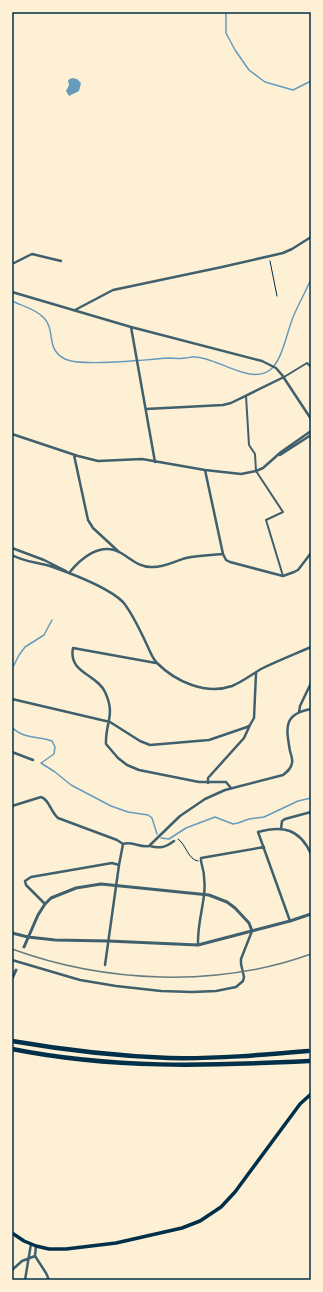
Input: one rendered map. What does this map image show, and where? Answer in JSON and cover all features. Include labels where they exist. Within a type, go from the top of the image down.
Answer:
[{"type":"highway","points":[[12,1041],[91,1052],[169,1058],[308,1052]]},
{"type":"highway","points":[[12,1049],[83,1060],[145,1065],[220,1066],[309,1061]]},
{"type":"main road","points":[[12,1233],[36,1246],[57,1250],[116,1243],[182,1228],[206,1218],[222,1207],[235,1192],[300,1104],[311,1094]]},
{"type":"street","points":[[74,310],[113,290],[270,256],[292,250],[311,237]]},
{"type":"street","points":[[12,264],[32,254],[61,261]]},
{"type":"street","points":[[12,292],[131,327],[270,364],[284,377],[311,419]]},
{"type":"street","points":[[131,327],[155,462]]},
{"type":"street","points":[[146,409],[223,405],[231,403],[307,364],[311,367]]},
{"type":"street","points":[[246,396],[249,445],[255,454],[256,471],[283,512],[266,520],[283,576]]},
{"type":"street","points":[[273,460],[281,452],[311,431]]},
{"type":"street","points":[[12,434],[74,455],[98,461],[133,458],[205,470],[241,474],[256,471],[311,435]]},
{"type":"street","points":[[74,455],[88,520],[93,528],[120,552],[142,566],[150,568],[159,567],[187,558],[223,554]]},
{"type":"street","points":[[205,470],[223,554],[226,560],[283,576],[298,570],[311,553]]},
{"type":"street","points":[[12,548],[44,560],[85,580],[111,594],[123,603],[157,663],[174,676],[193,686],[209,688],[225,688],[232,686],[311,647]]},
{"type":"street","points":[[69,573],[77,562],[97,550],[110,549],[120,552]]},
{"type":"street","points":[[12,555],[30,562],[49,566],[69,573]]},
{"type":"street","points":[[157,663],[73,648],[72,653],[75,665],[98,682],[104,690],[109,702],[111,715],[106,744],[115,755],[128,765],[145,772],[208,783],[226,782],[231,788]]},
{"type":"street","points":[[208,783],[208,778],[244,738],[254,718],[256,673]]},
{"type":"street","points":[[299,712],[300,706],[311,683]]},
{"type":"street","points":[[12,699],[110,722],[140,741],[153,745],[209,740],[250,725]]},
{"type":"street","points":[[149,846],[170,824],[194,805],[211,795],[231,788],[283,775],[290,769],[292,762],[286,730],[288,724],[293,716],[299,712],[310,710]]},
{"type":"street","points":[[12,752],[33,760]]},
{"type":"street","points":[[12,806],[44,797],[47,800],[52,812],[58,818],[124,844],[126,843],[157,848],[164,847],[174,841]]},
{"type":"street","points":[[281,829],[282,821],[285,819],[311,812]]},
{"type":"street","points":[[290,921],[258,832],[273,828],[294,832],[302,839],[311,854]]},
{"type":"street","points":[[105,965],[119,865],[124,844]]},
{"type":"street","points":[[198,945],[198,928],[205,894],[204,873],[201,860],[202,857],[264,847]]},
{"type":"street","points":[[45,904],[26,885],[25,881],[31,877],[112,863],[119,865]]},
{"type":"street","points":[[12,960],[80,980],[116,986],[162,991],[192,992],[216,990],[236,987],[243,981],[244,977],[241,959],[252,931],[249,923],[235,908],[217,898],[205,894],[101,884],[76,888],[56,896],[45,904],[38,915],[24,947]]},
{"type":"street","points":[[12,933],[28,937],[55,940],[198,945],[311,914]]},
{"type":"street","points":[[12,979],[16,970]]},
{"type":"street","points":[[25,1280],[31,1244]]},
{"type":"street","points":[[36,1246],[34,1256],[49,1280]]},
{"type":"street","points":[[12,1270],[22,1261],[34,1256]]},
{"type":"path","points":[[270,256],[277,296]]},
{"type":"path","points":[[174,841],[180,840],[193,860]]},
{"type":"water","points":[[72,78],[77,79],[81,83],[79,91],[69,96],[66,91],[69,85],[68,80]]},
{"type":"waterway","points":[[226,12],[226,33],[235,50],[249,70],[265,82],[293,90],[311,81]]},
{"type":"waterway","points":[[12,301],[33,310],[44,318],[50,328],[55,350],[65,359],[99,363],[194,357],[213,361],[243,372],[262,374],[270,370],[278,359],[291,321],[311,279]]},
{"type":"waterway","points":[[12,669],[25,647],[44,635],[52,620]]},
{"type":"waterway","points":[[12,727],[21,734],[52,741],[55,747],[54,754],[41,763],[71,785],[111,806],[128,812],[148,815],[152,818],[157,834]]},
{"type":"waterway","points":[[161,838],[169,839],[186,828],[215,817],[233,824],[249,819],[264,817],[298,801],[311,798]]},
{"type":"railway","points":[[12,949],[85,969],[161,977],[200,976],[238,972],[275,965],[311,954]]}]
